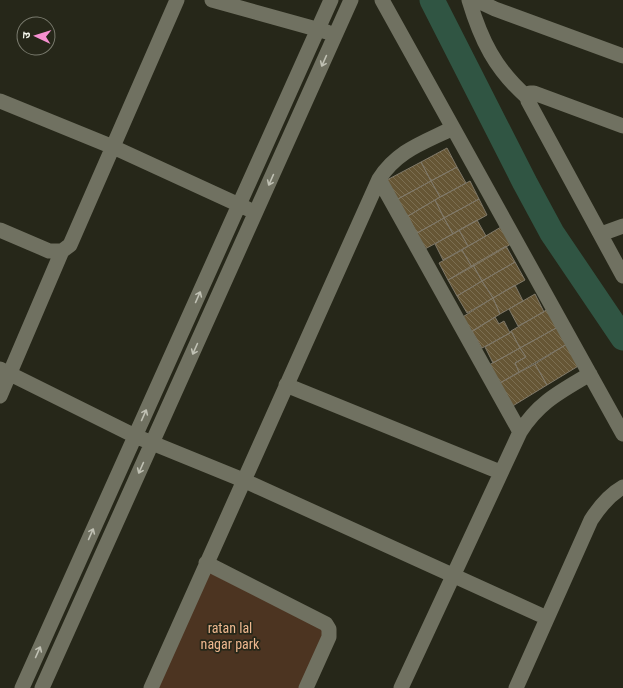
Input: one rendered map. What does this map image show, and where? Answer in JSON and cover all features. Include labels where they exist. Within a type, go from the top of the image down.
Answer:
[{"type":"street","points":[[0,396],[5,371],[62,251],[70,245],[177,0]]},
{"type":"street","points":[[212,0],[336,34]]},
{"type":"street","points":[[22,688],[331,0]]},
{"type":"street","points":[[42,688],[351,0]]},
{"type":"street","points":[[382,0],[623,434]]},
{"type":"street","points":[[469,0],[477,25],[497,64],[504,75],[528,96],[528,101],[623,276]]},
{"type":"street","points":[[476,0],[623,56]]},
{"type":"street","points":[[528,96],[530,93],[534,93],[623,126]]},
{"type":"street","points":[[0,101],[113,147],[256,213]]},
{"type":"street","points":[[151,688],[379,179],[391,162],[401,154],[453,128]]},
{"type":"street","points":[[379,179],[520,432]]},
{"type":"street","points":[[601,234],[623,226]]},
{"type":"street","points":[[0,230],[49,251],[62,251]]},
{"type":"street","points":[[5,371],[135,436],[243,480],[547,618]]},
{"type":"street","points":[[401,688],[452,575],[520,432],[530,417],[547,400],[590,374]]},
{"type":"street","points":[[286,385],[500,472]]},
{"type":"street","points":[[516,688],[591,520],[601,505],[614,492],[623,487]]},
{"type":"street","points":[[206,563],[326,624],[329,629],[329,637],[306,688]]},
{"type":"green space","name":"ratan lal nagar park","points":[[205,565],[327,628],[301,688],[151,688]]},
{"type":"building","points":[[447,148],[457,167],[431,181],[421,162]]},
{"type":"building","points":[[421,162],[431,181],[396,200],[385,181]]},
{"type":"building","points":[[457,167],[466,183],[440,197],[431,181]]},
{"type":"building","points":[[431,181],[440,197],[408,216],[396,200]]},
{"type":"building","points":[[470,181],[479,199],[444,218],[435,200]]},
{"type":"building","points":[[479,199],[487,215],[453,234],[444,218]]},
{"type":"building","points":[[435,200],[444,218],[417,233],[408,216]]},
{"type":"building","points":[[444,218],[453,234],[423,250],[412,236]]},
{"type":"building","points":[[477,220],[486,236],[468,246],[459,230]]},
{"type":"building","points":[[501,227],[511,244],[472,267],[462,250]]},
{"type":"building","points":[[459,230],[468,246],[443,260],[435,244]]},
{"type":"building","points":[[506,246],[515,262],[482,281],[473,265]]},
{"type":"building","points":[[462,250],[472,267],[448,280],[439,263]]},
{"type":"building","points":[[515,262],[525,280],[493,298],[482,281]]},
{"type":"building","points":[[473,265],[482,281],[457,296],[448,280]]},
{"type":"building","points":[[482,281],[493,298],[467,313],[457,296]]},
{"type":"building","points":[[515,285],[523,301],[500,314],[493,298]]},
{"type":"building","points":[[535,294],[544,312],[518,326],[509,309]]},
{"type":"building","points":[[493,298],[500,314],[470,333],[461,318]]},
{"type":"building","points":[[548,309],[558,327],[520,348],[511,331]]},
{"type":"building","points":[[495,317],[499,324],[504,321],[510,333],[482,348],[472,331]]},
{"type":"building","points":[[558,327],[567,344],[519,372],[515,363],[526,357],[520,348]]},
{"type":"building","points":[[511,331],[520,348],[493,363],[485,347]]},
{"type":"building","points":[[567,344],[580,365],[547,385],[535,364]]},
{"type":"building","points":[[520,348],[526,357],[515,363],[519,372],[498,384],[489,365]]},
{"type":"building","points":[[535,364],[547,385],[511,407],[498,384]]},
{"type":"waterway","points":[[432,0],[552,233],[623,338]]}]
